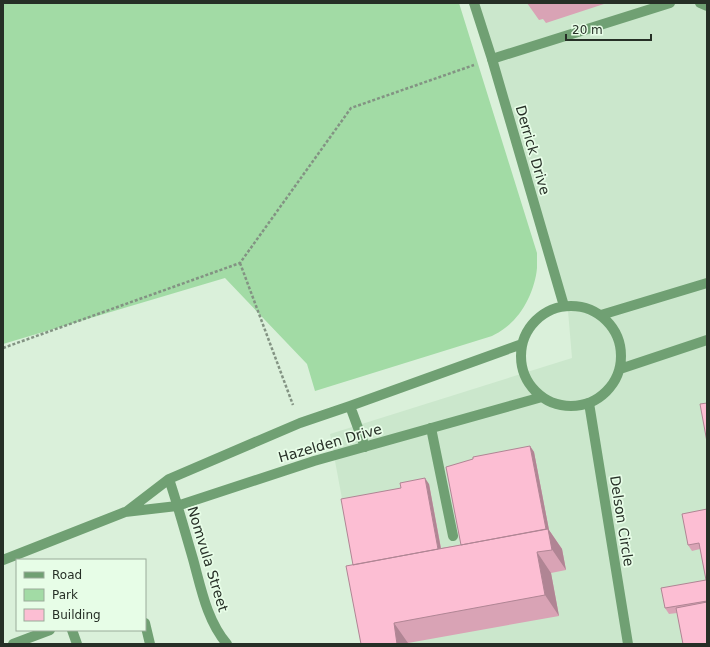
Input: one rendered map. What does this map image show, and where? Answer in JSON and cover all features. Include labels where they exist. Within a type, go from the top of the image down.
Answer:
[{"type":"street","name":"Derrick Drive","points":[[474,3],[492,59],[564,306]]},
{"type":"street","points":[[492,59],[670,3]]},
{"type":"street","points":[[700,3],[707,6]]},
{"type":"street","points":[[601,315],[707,283]]},
{"type":"street","points":[[576,305],[588,308],[601,315],[612,325],[619,338],[622,353],[620,369],[614,383],[603,395],[590,403],[573,406],[557,404],[542,397],[528,382],[521,364],[522,344],[530,326],[545,312],[564,306],[576,305]]},
{"type":"street","points":[[620,369],[707,340]]},
{"type":"street","name":"Hazelden Drive","points":[[125,512],[169,479],[300,423],[522,344]]},
{"type":"street","name":"Hazelden Drive","points":[[3,560],[125,512],[178,506],[314,461],[542,397]]},
{"type":"street","name":"Delson Circle","points":[[590,403],[628,644]]},
{"type":"street","points":[[350,406],[365,446]]},
{"type":"street","points":[[431,428],[453,536]]},
{"type":"street","name":"Nomvula Street","points":[[169,479],[205,601],[213,622],[223,640],[227,644]]},
{"type":"street","points":[[146,627],[150,644]]},
{"type":"street","points":[[13,644],[47,631]]},
{"type":"street","points":[[72,631],[77,644]]},
{"type":"path","points":[[3,348],[240,262],[351,108],[492,59]]},
{"type":"path","points":[[240,262],[300,423]]},
{"type":"shaded area","points":[[473,3],[707,3],[707,644],[369,644],[330,434],[572,358],[567,299]]},
{"type":"green space","points":[[3,3],[459,3],[537,253],[537,268],[534,285],[523,309],[511,323],[492,336],[315,391],[307,364],[225,278],[3,344]]},
{"type":"building","points":[[707,403],[707,442],[700,404]]},
{"type":"building","points":[[530,446],[546,529],[461,545],[446,467],[473,459],[473,457]]},
{"type":"building","points":[[425,478],[438,549],[353,565],[341,499],[401,488],[400,483]]},
{"type":"building","points":[[707,509],[707,601],[665,608],[661,588],[706,580],[699,543],[688,545],[682,514]]},
{"type":"building","points":[[548,529],[552,550],[537,552],[545,595],[394,623],[397,644],[361,644],[346,566]]},
{"type":"building","points":[[707,602],[707,644],[683,644],[676,608]]}]
